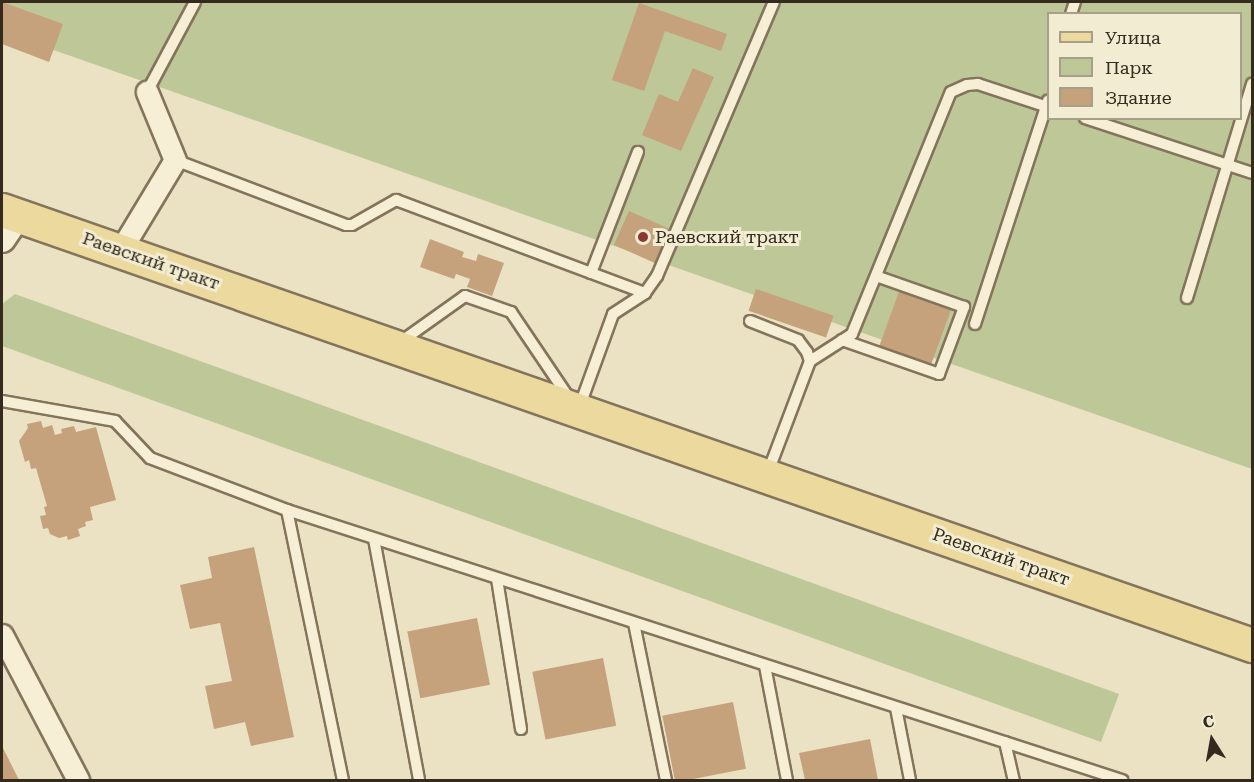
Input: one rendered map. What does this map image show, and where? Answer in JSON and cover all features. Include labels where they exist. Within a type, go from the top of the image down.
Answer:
[{"type":"main road","name":"Раевский тракт","points":[[7,221],[120,250],[1252,645]]},
{"type":"street","points":[[120,250],[175,159],[147,92]]},
{"type":"street","points":[[2,635],[78,780]]},
{"type":"lane","points":[[147,92],[195,2]]},
{"type":"lane","points":[[577,411],[613,314],[645,293],[657,276],[774,2]]},
{"type":"lane","points":[[767,474],[810,361],[852,334],[951,93],[967,85],[978,84],[1047,104]]},
{"type":"lane","points":[[1242,116],[1252,84]]},
{"type":"lane","points":[[975,324],[1047,107]]},
{"type":"lane","points":[[1091,120],[1252,173]]},
{"type":"lane","points":[[1187,298],[1241,120]]},
{"type":"lane","points":[[591,273],[638,152]]},
{"type":"lane","points":[[175,159],[346,225],[361,221],[396,200],[645,293]]},
{"type":"lane","points":[[842,340],[939,374],[964,307],[876,276]]},
{"type":"lane","points":[[396,345],[465,296],[511,312],[577,411]]},
{"type":"lane","points":[[750,321],[798,340],[807,352],[810,361]]},
{"type":"lane","points":[[2,402],[115,421],[150,458],[287,510],[1122,780]]},
{"type":"lane","points":[[287,510],[343,780]]},
{"type":"lane","points":[[374,539],[419,780]]},
{"type":"lane","points":[[497,579],[521,729]]},
{"type":"lane","points":[[634,623],[666,780]]},
{"type":"lane","points":[[765,666],[787,780]]},
{"type":"lane","points":[[896,708],[910,780]]},
{"type":"lane","points":[[1005,742],[1014,780]]},
{"type":"green space","points":[[2,2],[1252,2],[1252,469],[2,32]]},
{"type":"green space","points":[[15,294],[1119,694],[1101,742],[2,346],[2,304]]},
{"type":"building","points":[[2,2],[63,24],[49,62],[2,44]]},
{"type":"building","points":[[639,3],[727,34],[721,51],[665,31],[644,91],[612,80]]},
{"type":"building","points":[[693,68],[714,77],[681,151],[642,135],[659,94],[678,102]]},
{"type":"building","name":"Раевский тракт","points":[[629,211],[672,230],[657,264],[614,245]]},
{"type":"building","points":[[430,239],[464,252],[462,257],[476,261],[478,254],[504,263],[492,296],[467,287],[470,279],[456,274],[454,279],[420,267]]},
{"type":"building","points":[[756,289],[834,316],[826,337],[749,311]]},
{"type":"building","points":[[900,289],[952,308],[930,367],[878,348]]},
{"type":"building","points":[[41,421],[43,428],[52,425],[55,435],[62,433],[61,429],[74,426],[76,432],[96,427],[116,500],[90,507],[93,520],[85,522],[86,526],[78,529],[80,536],[68,540],[67,536],[59,538],[50,534],[48,528],[43,529],[40,516],[46,515],[44,507],[47,506],[36,468],[31,469],[29,460],[25,462],[19,441],[28,428],[27,424]]},
{"type":"building","points":[[254,547],[294,737],[251,746],[245,722],[214,729],[205,686],[232,681],[220,623],[190,629],[180,585],[212,578],[208,557]]},
{"type":"building","points":[[477,618],[490,685],[420,698],[407,632]]},
{"type":"building","points":[[603,658],[616,726],[545,739],[532,672]]},
{"type":"building","points":[[733,702],[746,769],[688,780],[675,780],[662,716]]},
{"type":"building","points":[[870,739],[878,780],[805,780],[799,753]]},
{"type":"building","points":[[2,746],[19,780],[2,780]]},
{"type":"place","name":"Раевский тракт","points":[[643,237]]}]
